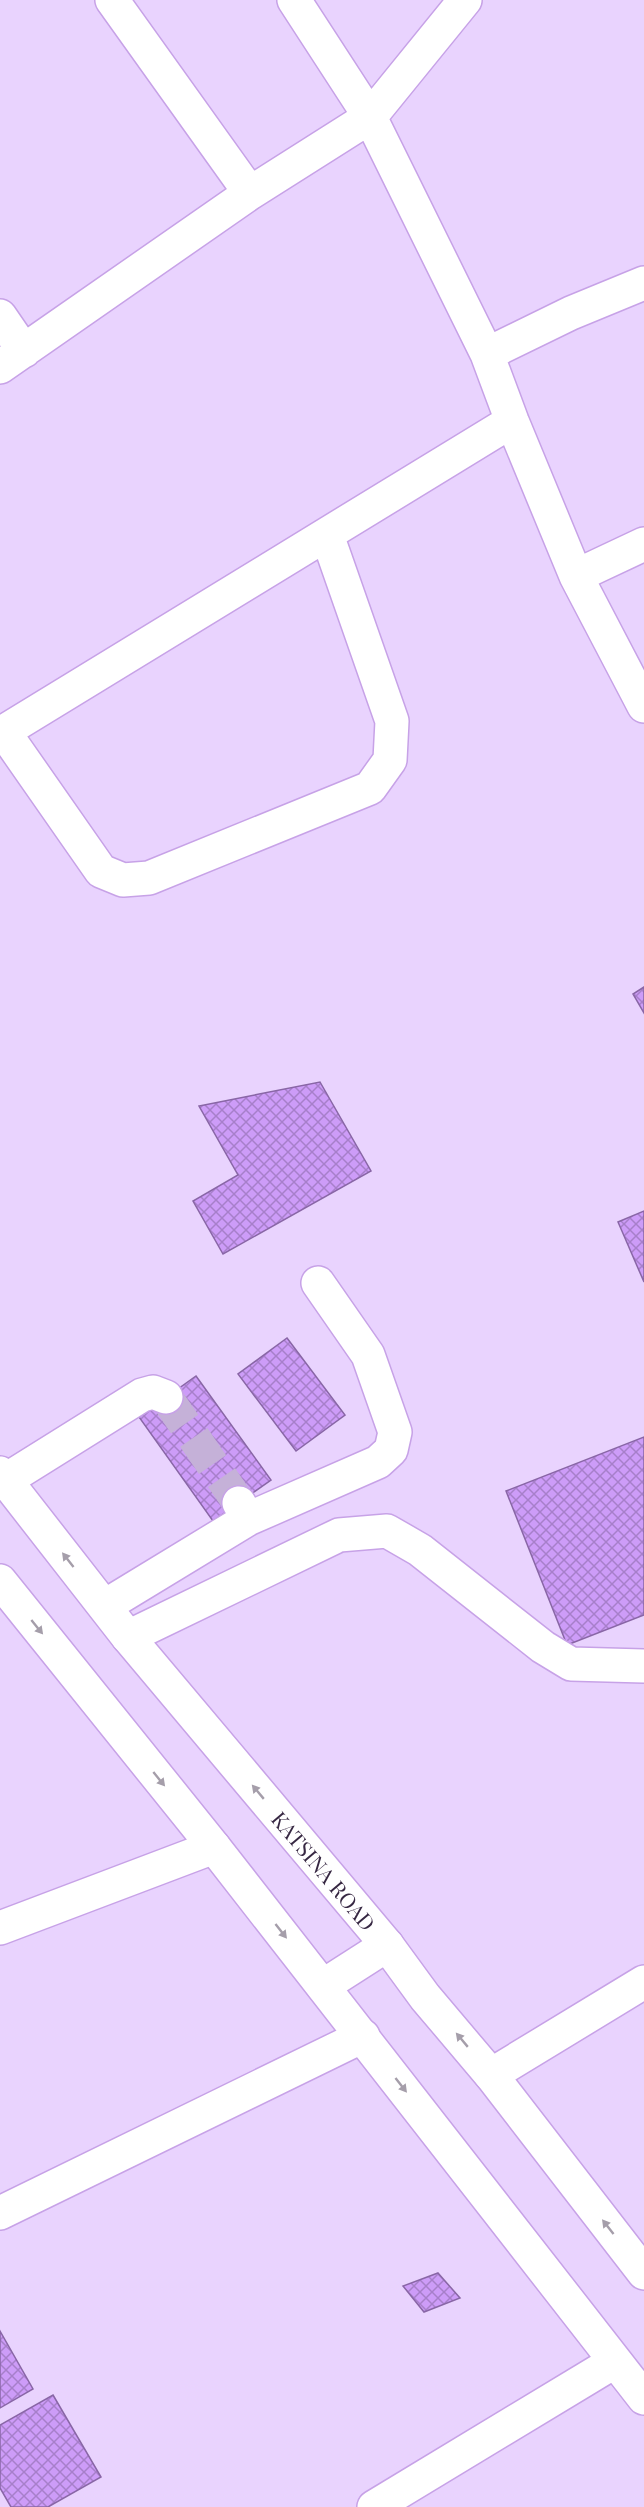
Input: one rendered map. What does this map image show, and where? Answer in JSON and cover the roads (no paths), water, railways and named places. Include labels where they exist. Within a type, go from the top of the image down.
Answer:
[{"type":"main road","points":[[112,0],[250,193]]},
{"type":"main road","points":[[294,0],[370,117],[487,354],[576,576],[642,696]]},
{"type":"main road","points":[[0,316],[12,359],[250,193],[370,117],[465,0]]},
{"type":"main road","points":[[487,354],[571,312],[644,283]]},
{"type":"main road","points":[[327,535],[392,721],[390,760],[370,788],[149,878],[123,880],[101,871],[2,733],[512,421]]},
{"type":"main road","points":[[576,576],[644,544]]},
{"type":"main road","points":[[105,1606],[244,1511],[378,1462],[391,1450],[395,1432],[368,1355],[318,1283]]},
{"type":"main road","points":[[3,1476],[142,1395],[153,1392],[166,1397]]},
{"type":"main road","name":"KATSINA ROAD","points":[[3,1476],[128,1637],[387,1945],[425,1997],[491,2075],[644,2273]]},
{"type":"main road","points":[[128,1637],[339,1535],[387,1531],[420,1550],[543,1647],[571,1665],[644,1666]]},
{"type":"main road","points":[[0,1581],[363,2036],[644,2398]]},
{"type":"main road","points":[[0,1928],[214,1847]]},
{"type":"main road","points":[[323,1986],[387,1945]]},
{"type":"main road","points":[[491,2075],[644,1982]]},
{"type":"main road","points":[[0,2213],[363,2036]]},
{"type":"main road","points":[[374,2507],[614,2362]]},
{"type":"tunnel","points":[[166,1397],[239,1503]]}]
